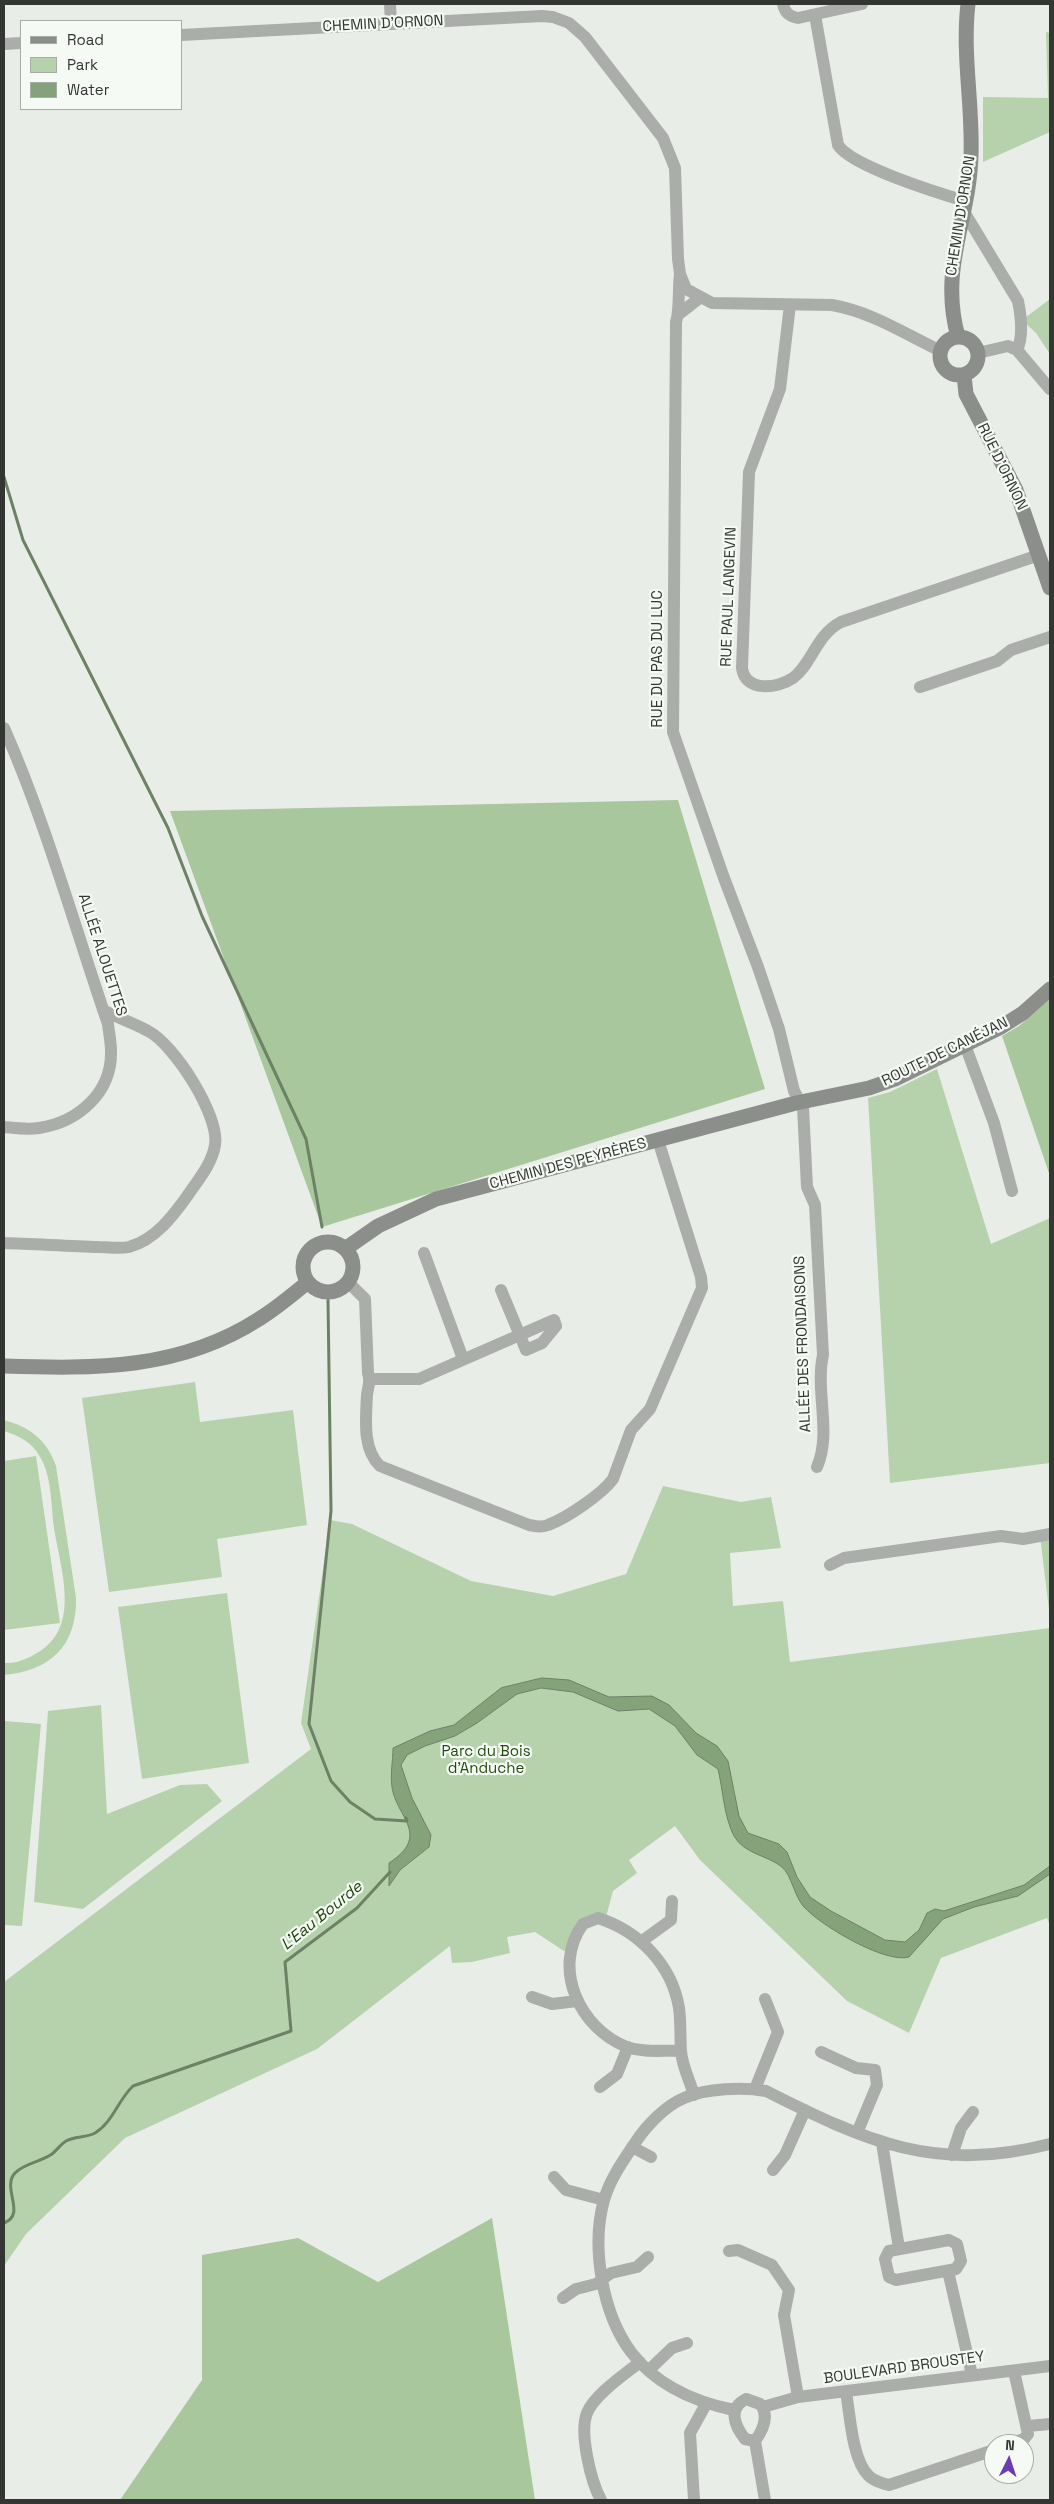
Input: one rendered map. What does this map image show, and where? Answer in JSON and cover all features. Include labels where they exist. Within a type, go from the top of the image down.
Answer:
[{"type":"street","points":[[390,4],[391,23]]},
{"type":"street","points":[[783,4],[784,11],[790,16],[798,18],[862,4]]},
{"type":"street","name":"CHEMIN D'ORNON","points":[[958,338],[953,315],[951,280],[952,261],[964,206],[972,140],[966,62],[968,4]]},
{"type":"street","points":[[815,15],[838,145],[841,150],[861,162],[964,206],[1018,301],[1021,313],[1021,342],[1017,350]]},
{"type":"street","name":"CHEMIN D'ORNON","points":[[182,34],[542,16],[553,17],[570,23],[593,47],[663,138],[670,152],[676,182],[680,274]]},
{"type":"street","points":[[4,44],[20,43]]},
{"type":"street","points":[[680,274],[686,289],[712,303],[832,305],[848,308],[880,320],[941,351]]},
{"type":"street","name":"RUE DU PAS DU LUC","points":[[680,274],[677,299],[679,314],[676,322],[673,732],[724,878],[758,967],[779,1029],[794,1091],[800,1102]]},
{"type":"street","points":[[679,314],[701,297]]},
{"type":"street","name":"RUE PAUL LANGEVIN","points":[[790,305],[780,389],[749,472],[742,668],[742,674],[749,683],[760,686],[785,683],[795,677],[828,631],[842,622],[1039,555]]},
{"type":"street","points":[[958,338],[969,340],[978,353],[975,367],[964,375],[952,374],[943,367],[941,351],[947,341],[958,338]]},
{"type":"street","points":[[978,353],[1008,346],[1017,350],[1050,389]]},
{"type":"street","name":"RUE D'ORNON","points":[[964,375],[966,394],[1011,479],[1050,588]]},
{"type":"street","points":[[920,687],[997,662],[1011,650],[1050,637]]},
{"type":"street","name":"ALLÉE ALOUETTES","points":[[4,728],[25,776],[51,848],[108,1024],[111,1052],[106,1081],[91,1104],[68,1121],[37,1128],[4,1127]]},
{"type":"street","name":"ROUTE DE CANÉJAN","points":[[800,1102],[869,1088],[895,1079],[965,1045],[1023,1013],[1050,989]]},
{"type":"street","points":[[4,1242],[129,1247],[151,1237],[172,1217],[203,1173],[213,1154],[216,1144],[214,1131],[198,1090],[167,1046],[149,1031],[125,1022],[103,1010]]},
{"type":"street","points":[[965,1045],[994,1123],[1012,1191]]},
{"type":"street","name":"CHEMIN DES PEYRÈRES","points":[[346,1249],[395,1216],[436,1199],[800,1102]]},
{"type":"street","name":"ALLÉE DES FRONDAISONS","points":[[800,1102],[804,1118],[808,1187],[815,1205],[823,1355],[819,1373],[823,1452],[816,1467]]},
{"type":"street","points":[[348,1282],[365,1299],[368,1373],[370,1379],[367,1442],[370,1453],[380,1466],[535,1526],[548,1525],[577,1508],[613,1479],[631,1430],[650,1409],[702,1288],[701,1277],[658,1140]]},
{"type":"street","points":[[331,1242],[346,1249],[353,1268],[348,1282],[342,1287],[328,1292],[314,1287],[308,1282],[303,1266],[305,1258],[316,1246],[331,1242]]},
{"type":"street","points":[[424,1253],[463,1359]]},
{"type":"street","points":[[4,1366],[116,1367],[163,1359],[238,1332],[260,1319],[308,1282]]},
{"type":"street","points":[[370,1379],[419,1379],[520,1334],[501,1290]]},
{"type":"street","points":[[830,1565],[844,1558],[971,1540],[1001,1536],[1023,1539],[1050,1534]]},
{"type":"street","points":[[642,1941],[671,1920],[672,1901]]},
{"type":"street","points":[[681,2052],[628,2047],[601,2031],[584,2013],[577,2001],[570,1964],[576,1937],[583,1924],[598,1918],[623,1929],[642,1941],[662,1965],[676,1996],[680,2016],[681,2052],[694,2095]]},
{"type":"street","points":[[532,1997],[552,2004],[577,2001]]},
{"type":"street","points":[[755,2089],[778,2032],[765,1999]]},
{"type":"street","points":[[600,2087],[617,2074],[628,2047]]},
{"type":"street","points":[[821,2052],[856,2068],[875,2070],[877,2085],[857,2133]]},
{"type":"street","points":[[734,2410],[706,2404],[667,2384],[644,2366],[620,2335],[612,2320],[603,2278],[600,2244],[604,2200],[616,2173],[642,2132],[673,2104],[694,2095],[738,2089],[755,2089],[766,2091],[882,2143],[927,2153],[952,2156],[1007,2153],[1050,2144]]},
{"type":"street","points":[[773,2170],[785,2155],[805,2110]]},
{"type":"street","points":[[952,2156],[961,2128],[973,2112]]},
{"type":"street","points":[[882,2143],[899,2248]]},
{"type":"street","points":[[632,2147],[652,2157]]},
{"type":"street","points":[[554,2177],[566,2190],[604,2200]]},
{"type":"street","points":[[949,2240],[957,2244],[961,2261],[956,2269],[896,2280],[889,2277],[885,2259],[889,2251],[899,2248],[949,2240]]},
{"type":"street","points":[[729,2251],[738,2250],[772,2265],[789,2290],[784,2315],[798,2397]]},
{"type":"street","points":[[563,2298],[576,2289],[596,2284],[611,2273],[637,2267],[648,2257]]},
{"type":"street","points":[[948,2271],[972,2375]]},
{"type":"street","points":[[601,2500],[588,2461],[585,2434],[587,2414],[595,2401],[644,2366],[672,2348],[687,2343]]},
{"type":"street","name":"BOULEVARD BROUSTEY","points":[[763,2407],[798,2397],[1050,2366]]},
{"type":"street","points":[[1014,2371],[1028,2426],[1028,2434]]},
{"type":"street","points":[[846,2392],[856,2451],[868,2475],[875,2481],[889,2485],[984,2453]]},
{"type":"street","points":[[755,2441],[745,2439],[740,2433],[734,2410],[739,2402],[746,2399],[755,2400],[763,2407],[765,2424],[755,2441],[765,2500]]},
{"type":"street","points":[[694,2500],[690,2433],[706,2404]]},
{"type":"street","points":[[1028,2426],[1050,2424]]},
{"type":"green space","points":[[1046,32],[1050,33],[1050,132],[983,162],[983,97],[1048,98]]},
{"type":"green space","points":[[1050,299],[1050,354],[1036,333],[1022,320]]},
{"type":"green space","points":[[937,1069],[991,1244],[1050,1218],[1050,1463],[890,1483],[868,1098],[890,1092]]},
{"type":"green space","points":[[195,1382],[200,1422],[293,1410],[307,1525],[217,1539],[222,1577],[109,1592],[82,1398]]},
{"type":"green space","points":[[4,1420],[22,1426],[36,1436],[48,1449],[56,1466],[76,1598],[72,1630],[58,1653],[47,1662],[35,1668],[20,1673],[4,1675],[4,1663],[20,1661],[30,1657],[43,1649],[54,1638],[61,1624],[65,1593],[47,1473],[37,1452],[29,1444],[20,1437],[4,1431]]},
{"type":"green space","points":[[36,1456],[60,1623],[4,1630],[4,1461]]},
{"type":"green space","name":"Parc du Bois d'Anduche","points":[[663,1486],[741,1502],[771,1497],[781,1548],[730,1553],[733,1606],[783,1601],[790,1662],[1050,1628],[1050,1926],[1047,1918],[941,1958],[909,2033],[847,2001],[700,1860],[675,1826],[629,1860],[637,1873],[613,1891],[606,1917],[590,1919],[572,1950],[564,1951],[535,1932],[507,1937],[510,1953],[472,1962],[452,1963],[450,1946],[317,2049],[125,2138],[26,2234],[4,2266],[4,1982],[311,1749],[301,1723],[330,1520],[352,1524],[471,1581],[553,1596],[626,1574]]},
{"type":"green space","points":[[1040,1536],[1050,1536],[1050,1618]]},
{"type":"green space","points":[[227,1593],[249,1763],[142,1779],[118,1607]]},
{"type":"green space","points":[[101,1705],[107,1814],[180,1785],[207,1784],[222,1801],[83,1909],[34,1902],[48,1711]]},
{"type":"green space","points":[[4,1721],[41,1724],[22,1926],[4,1925]]},
{"type":"shaded area","points":[[678,800],[765,1089],[322,1227],[170,811]]},
{"type":"shaded area","points":[[1050,999],[1050,1176],[1002,1036],[1019,1026]]},
{"type":"shaded area","points":[[492,2218],[535,2500],[120,2500],[202,2380],[202,2255],[298,2238],[378,2282]]},
{"type":"water","points":[[542,1678],[569,1680],[609,1697],[652,1696],[669,1705],[696,1733],[717,1746],[728,1761],[739,1816],[748,1833],[779,1844],[787,1852],[797,1877],[810,1897],[831,1911],[885,1940],[905,1942],[919,1930],[927,1913],[935,1909],[944,1911],[1024,1885],[1050,1866],[1050,1874],[1018,1896],[974,1907],[943,1919],[909,1957],[898,1958],[885,1955],[838,1933],[812,1915],[804,1907],[782,1867],[750,1851],[738,1842],[728,1820],[718,1769],[697,1755],[675,1726],[649,1709],[618,1711],[573,1692],[541,1688],[517,1694],[477,1723],[455,1736],[425,1746],[407,1755],[401,1765],[412,1798],[431,1835],[429,1847],[400,1870],[389,1886],[389,1863],[402,1853],[408,1844],[410,1835],[392,1787],[393,1748],[430,1731],[454,1725],[501,1688]]},
{"type":"waterway","points":[[4,477],[23,540],[168,828],[202,916],[306,1139],[322,1227]]},
{"type":"waterway","points":[[328,1300],[331,1511],[309,1724],[331,1781],[350,1802],[375,1819],[407,1821],[406,1818]]},
{"type":"waterway","name":"L'Eau Bourde","points":[[4,2223],[11,2219],[13,2214],[11,2179],[15,2173],[23,2167],[52,2154],[66,2141],[95,2133],[111,2117],[133,2086],[291,2031],[285,1962],[357,1908],[390,1872]]}]
